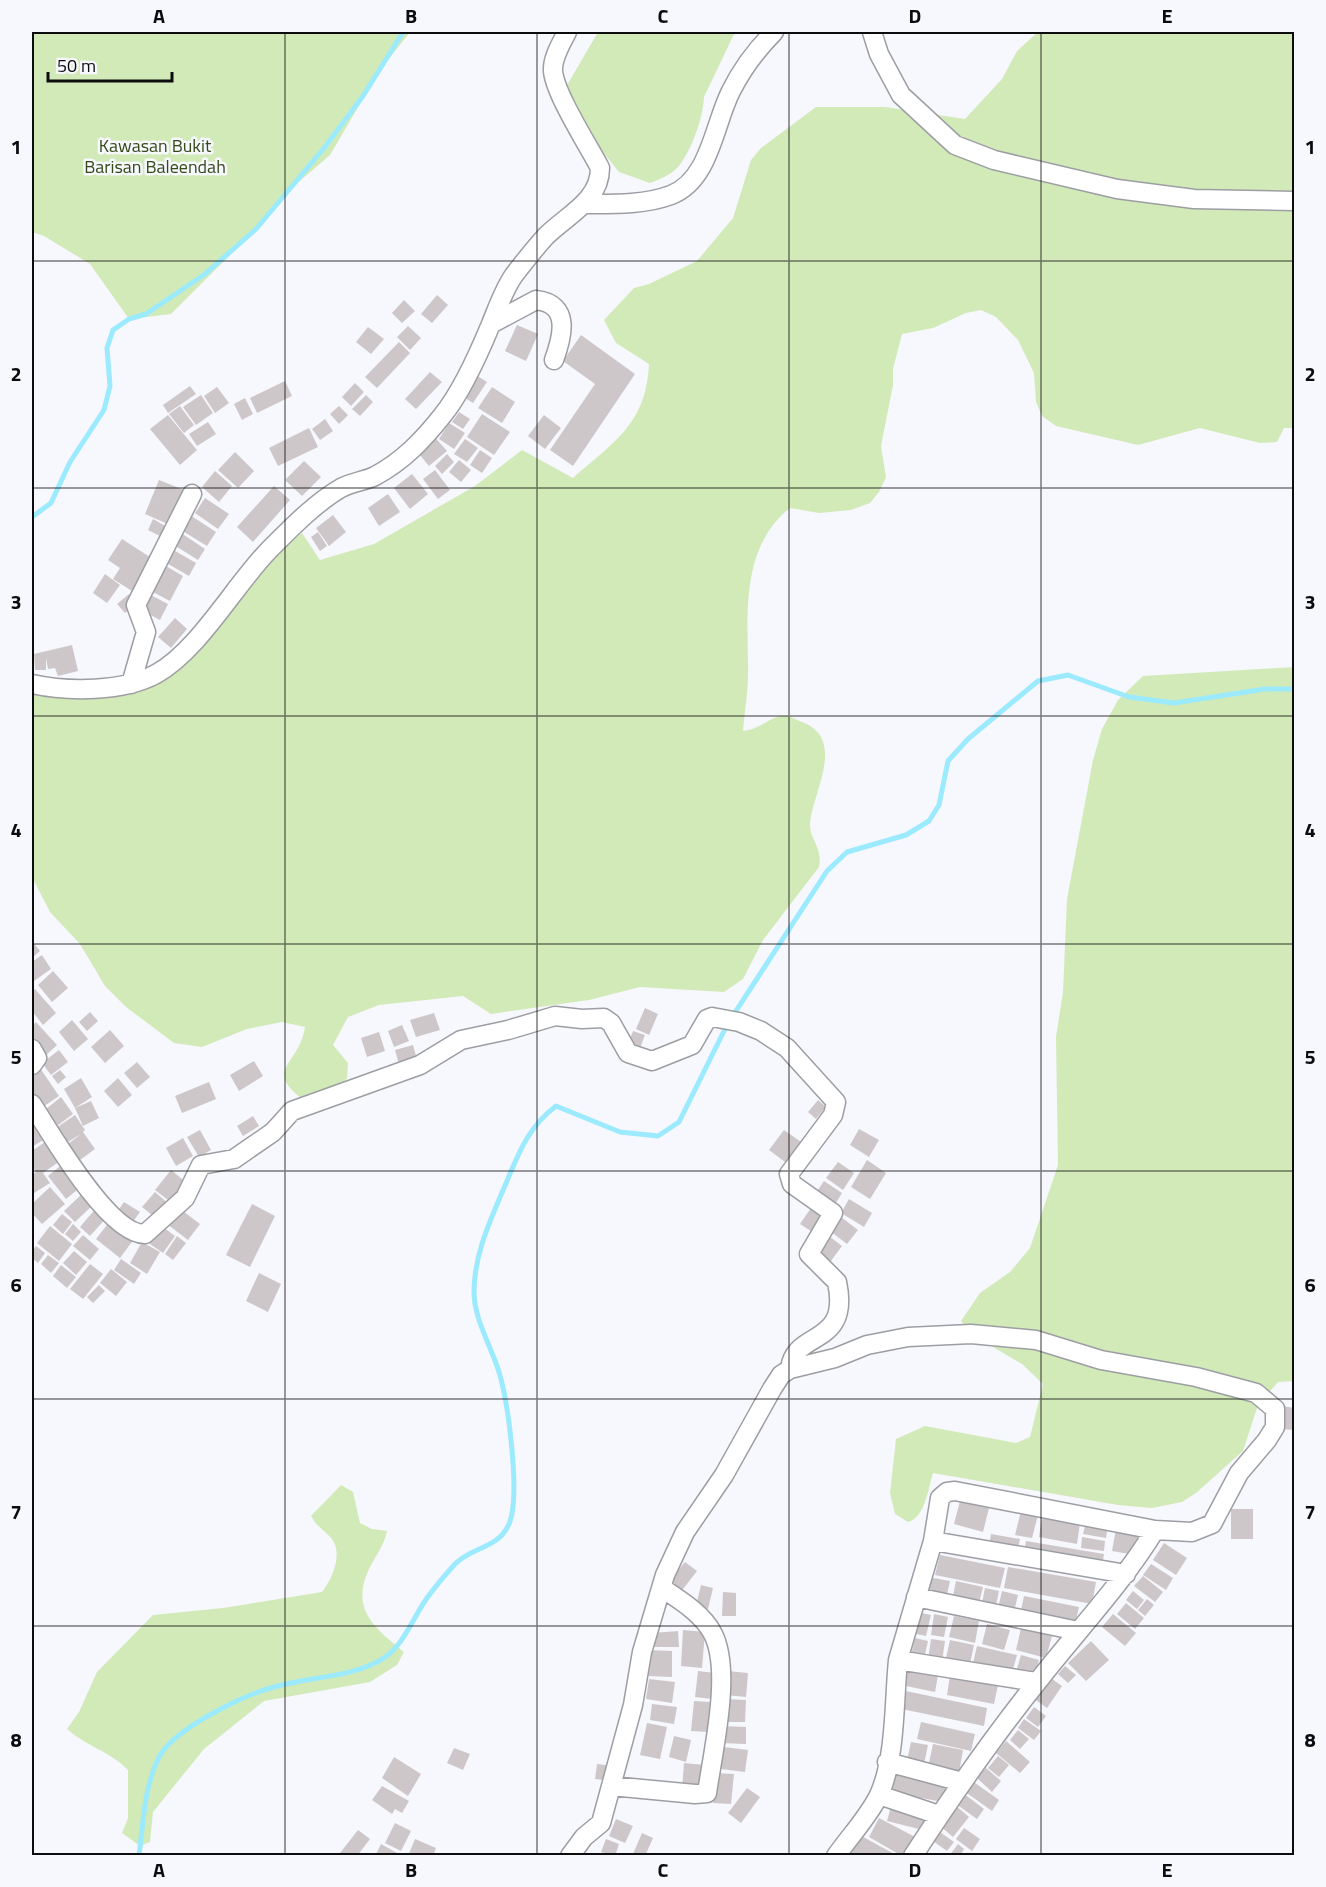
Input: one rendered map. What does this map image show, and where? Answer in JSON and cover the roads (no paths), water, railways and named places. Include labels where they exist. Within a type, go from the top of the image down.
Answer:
[{"type":"street","points":[[37,689],[131,684],[156,674],[177,657],[268,551],[329,496],[343,487],[374,477],[407,456],[444,415],[479,352],[513,276],[546,236],[585,204],[596,189],[600,168],[560,92],[553,70],[557,52],[567,32]]},
{"type":"street","points":[[585,204],[622,204],[671,195],[693,180],[730,91],[748,63],[774,32]]},
{"type":"street","points":[[872,32],[879,54],[901,95],[955,145],[994,160],[1033,167],[1117,189],[1194,199],[1294,201]]},
{"type":"street","points":[[491,324],[536,300],[550,305],[562,322],[563,332],[554,360]]},
{"type":"street","points":[[131,684],[146,632],[136,605],[192,494]]},
{"type":"street","points":[[32,1104],[85,1186],[125,1229],[145,1234],[187,1196],[201,1164],[234,1160],[273,1132],[292,1111],[420,1065],[461,1040],[508,1030],[555,1016],[582,1019],[604,1018],[611,1023],[628,1053],[652,1061],[692,1045],[704,1022],[712,1017],[739,1022],[761,1030],[787,1048],[836,1102],[834,1115],[789,1174],[792,1184],[833,1213],[809,1254],[837,1282],[838,1316],[825,1334],[796,1351],[791,1360],[790,1369]]},
{"type":"street","points":[[32,1049],[38,1058],[32,1065]]},
{"type":"street","points":[[570,1856],[584,1837],[602,1823],[633,1705],[642,1652],[662,1588],[685,1532],[724,1475],[772,1389],[782,1375],[790,1369],[835,1358],[867,1345],[908,1337],[971,1334],[1036,1340],[1101,1360],[1196,1377],[1256,1393],[1275,1409],[1276,1418],[1271,1434],[1239,1473],[1212,1524],[1192,1532],[1155,1530],[955,1491],[940,1498],[933,1541],[898,1660],[887,1762],[879,1795],[836,1856]]},
{"type":"street","points":[[913,1856],[962,1782],[1036,1682],[1126,1574],[1155,1530]]},
{"type":"street","points":[[933,1541],[1126,1574]]},
{"type":"street","points":[[611,1786],[695,1794],[707,1793],[722,1676],[720,1652],[712,1632],[690,1607],[662,1588]]},
{"type":"street","points":[[916,1597],[1078,1631]]},
{"type":"street","points":[[898,1660],[1036,1682]]},
{"type":"street","points":[[887,1762],[933,1772],[962,1782]]},
{"type":"street","points":[[879,1795],[939,1815]]},
{"type":"waterway","points":[[32,517],[51,503],[70,462],[104,410],[110,386],[107,348],[113,330],[129,319],[146,314],[205,274],[256,229],[324,148],[363,96],[403,32]]},
{"type":"waterway","points":[[732,1017],[827,871],[847,852],[906,835],[929,821],[939,805],[948,761],[968,739],[1038,681],[1068,675],[1129,697],[1174,703],[1265,689],[1294,689]]},
{"type":"waterway","points":[[139,1856],[145,1806],[153,1770],[166,1748],[178,1736],[210,1715],[245,1697],[287,1684],[351,1672],[385,1657],[393,1651],[427,1598],[455,1564],[492,1543],[504,1532],[509,1524],[514,1493],[512,1449],[503,1386],[480,1322],[474,1292],[477,1265],[484,1238],[514,1164],[530,1133],[556,1106],[620,1132],[658,1136],[679,1122],[727,1025]]},
{"type":"park label","name":"Kawasan Bukit Barisan Baleendah","points":[[155,155]]}]
